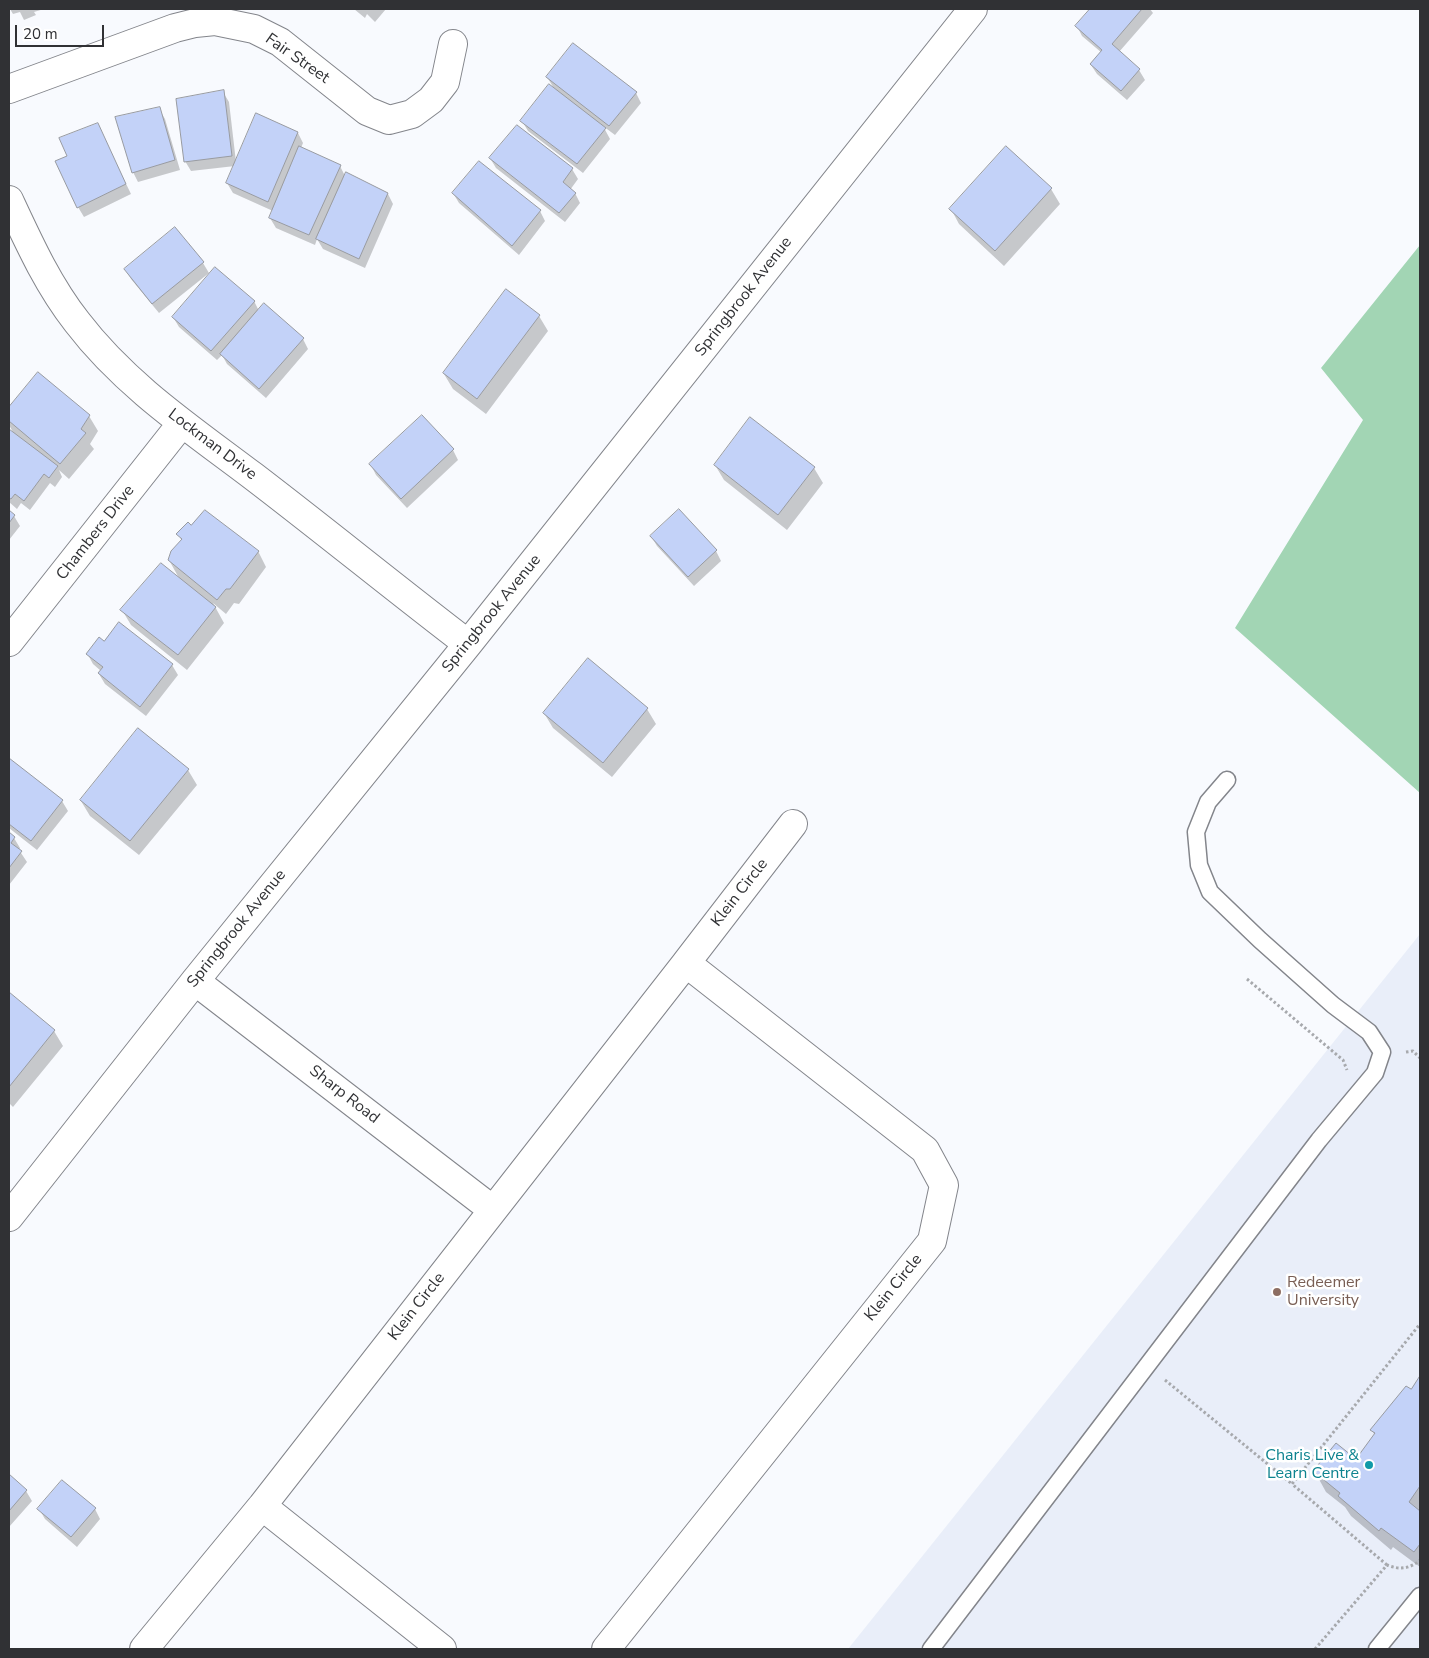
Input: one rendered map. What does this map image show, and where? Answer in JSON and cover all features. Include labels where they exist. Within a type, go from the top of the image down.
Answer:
[{"type":"street","name":"Springbrook Avenue","points":[[9,1217],[195,980],[468,644],[972,9]]},
{"type":"street","name":"Fair Street","points":[[9,89],[175,28],[215,21],[254,29],[280,42],[367,111],[389,120],[412,114],[431,100],[446,82],[453,44]]},
{"type":"street","name":"Lockman Drive","points":[[9,200],[36,257],[58,295],[78,323],[124,373],[150,398],[468,644]]},
{"type":"street","name":"Chambers Drive","points":[[9,642],[182,423]]},
{"type":"street","name":"Klein Circle","points":[[144,1649],[262,1506],[793,824]]},
{"type":"street","name":"Klein Circle","points":[[606,1649],[932,1241],[944,1185],[925,1150],[686,962]]},
{"type":"street","name":"Sharp Road","points":[[195,980],[493,1210]]},
{"type":"street","points":[[262,1506],[442,1649]]},
{"type":"lane","points":[[931,1649],[1319,1140],[1375,1073],[1382,1052],[1369,1032],[1333,1005],[1260,940],[1210,892],[1199,864],[1196,832],[1208,802],[1227,780]]},
{"type":"lane","points":[[1377,1649],[1420,1596]]},
{"type":"path","points":[[1292,1484],[1420,1324]]},
{"type":"path","points":[[1147,1366],[1292,1484],[1387,1565],[1397,1569],[1413,1566],[1420,1560]]},
{"type":"path","points":[[1316,1649],[1387,1565]]},
{"type":"shaded area","name":"Redeemer University","points":[[1420,934],[1420,1649],[848,1649]]},
{"type":"green space","points":[[1420,245],[1420,793],[1235,628],[1363,420],[1321,368]]},
{"type":"building","points":[[1090,9],[1142,9],[1112,44],[1140,69],[1121,91],[1090,64],[1102,50],[1075,26]]},
{"type":"building","points":[[573,43],[637,92],[609,126],[546,77]]},
{"type":"building","points":[[549,84],[606,128],[577,164],[520,121]]},
{"type":"building","points":[[224,90],[232,156],[184,162],[176,99]]},
{"type":"building","points":[[160,107],[175,160],[132,173],[115,117]]},
{"type":"building","points":[[256,113],[298,132],[268,202],[226,183]]},
{"type":"building","points":[[98,123],[126,184],[77,208],[55,161],[67,156],[59,138]]},
{"type":"building","points":[[517,125],[573,168],[563,182],[576,193],[559,213],[489,158]]},
{"type":"building","points":[[299,146],[341,165],[309,235],[269,218]]},
{"type":"building","points":[[1006,146],[1052,188],[995,251],[949,209]]},
{"type":"building","points":[[479,161],[541,210],[512,246],[452,193]]},
{"type":"building","points":[[346,172],[388,193],[359,259],[316,239]]},
{"type":"building","points":[[175,227],[204,262],[152,304],[124,269]]},
{"type":"building","points":[[215,267],[255,301],[211,351],[172,317]]},
{"type":"building","points":[[506,289],[540,315],[477,399],[443,373]]},
{"type":"building","points":[[264,303],[304,338],[259,389],[220,354]]},
{"type":"building","points":[[38,372],[90,415],[81,429],[86,433],[60,464],[9,421],[9,407]]},
{"type":"building","points":[[422,415],[454,449],[401,499],[369,464]]},
{"type":"building","points":[[750,417],[815,467],[778,515],[714,465]]},
{"type":"building","points":[[9,429],[58,466],[49,478],[44,474],[24,501],[15,494],[11,499],[9,498]]},
{"type":"building","points":[[679,509],[717,550],[688,577],[650,536]]},
{"type":"building","points":[[9,510],[15,515],[9,523]]},
{"type":"building","points":[[205,510],[259,551],[230,589],[226,589],[217,600],[168,560],[171,551],[182,539],[176,534],[188,522],[191,525]]},
{"type":"building","points":[[161,563],[216,607],[178,655],[120,610]]},
{"type":"building","points":[[119,622],[173,664],[140,707],[98,673],[103,667],[86,654],[99,637],[104,641]]},
{"type":"building","points":[[588,658],[648,708],[603,763],[543,713]]},
{"type":"building","points":[[138,728],[189,769],[130,841],[80,800]]},
{"type":"building","points":[[9,758],[63,800],[31,841],[9,824]]},
{"type":"building","points":[[9,832],[15,837],[11,843],[22,851],[9,868]]},
{"type":"building","points":[[9,992],[55,1030],[9,1087]]},
{"type":"building","name":"Charis Live & Learn Centre","points":[[1420,1376],[1420,1486],[1409,1502],[1420,1511],[1420,1544],[1414,1552],[1381,1528],[1379,1531],[1338,1496],[1340,1493],[1313,1471],[1336,1443],[1356,1459],[1375,1433],[1370,1430],[1406,1386],[1411,1389]]},
{"type":"building","points":[[9,1474],[27,1490],[9,1511]]},
{"type":"building","points":[[62,1480],[96,1508],[71,1537],[37,1509]]},
{"type":"place","name":"Redeemer University","points":[[1277,1292]]},
{"type":"place","name":"Charis Live & Learn Centre","points":[[1369,1465]]}]
